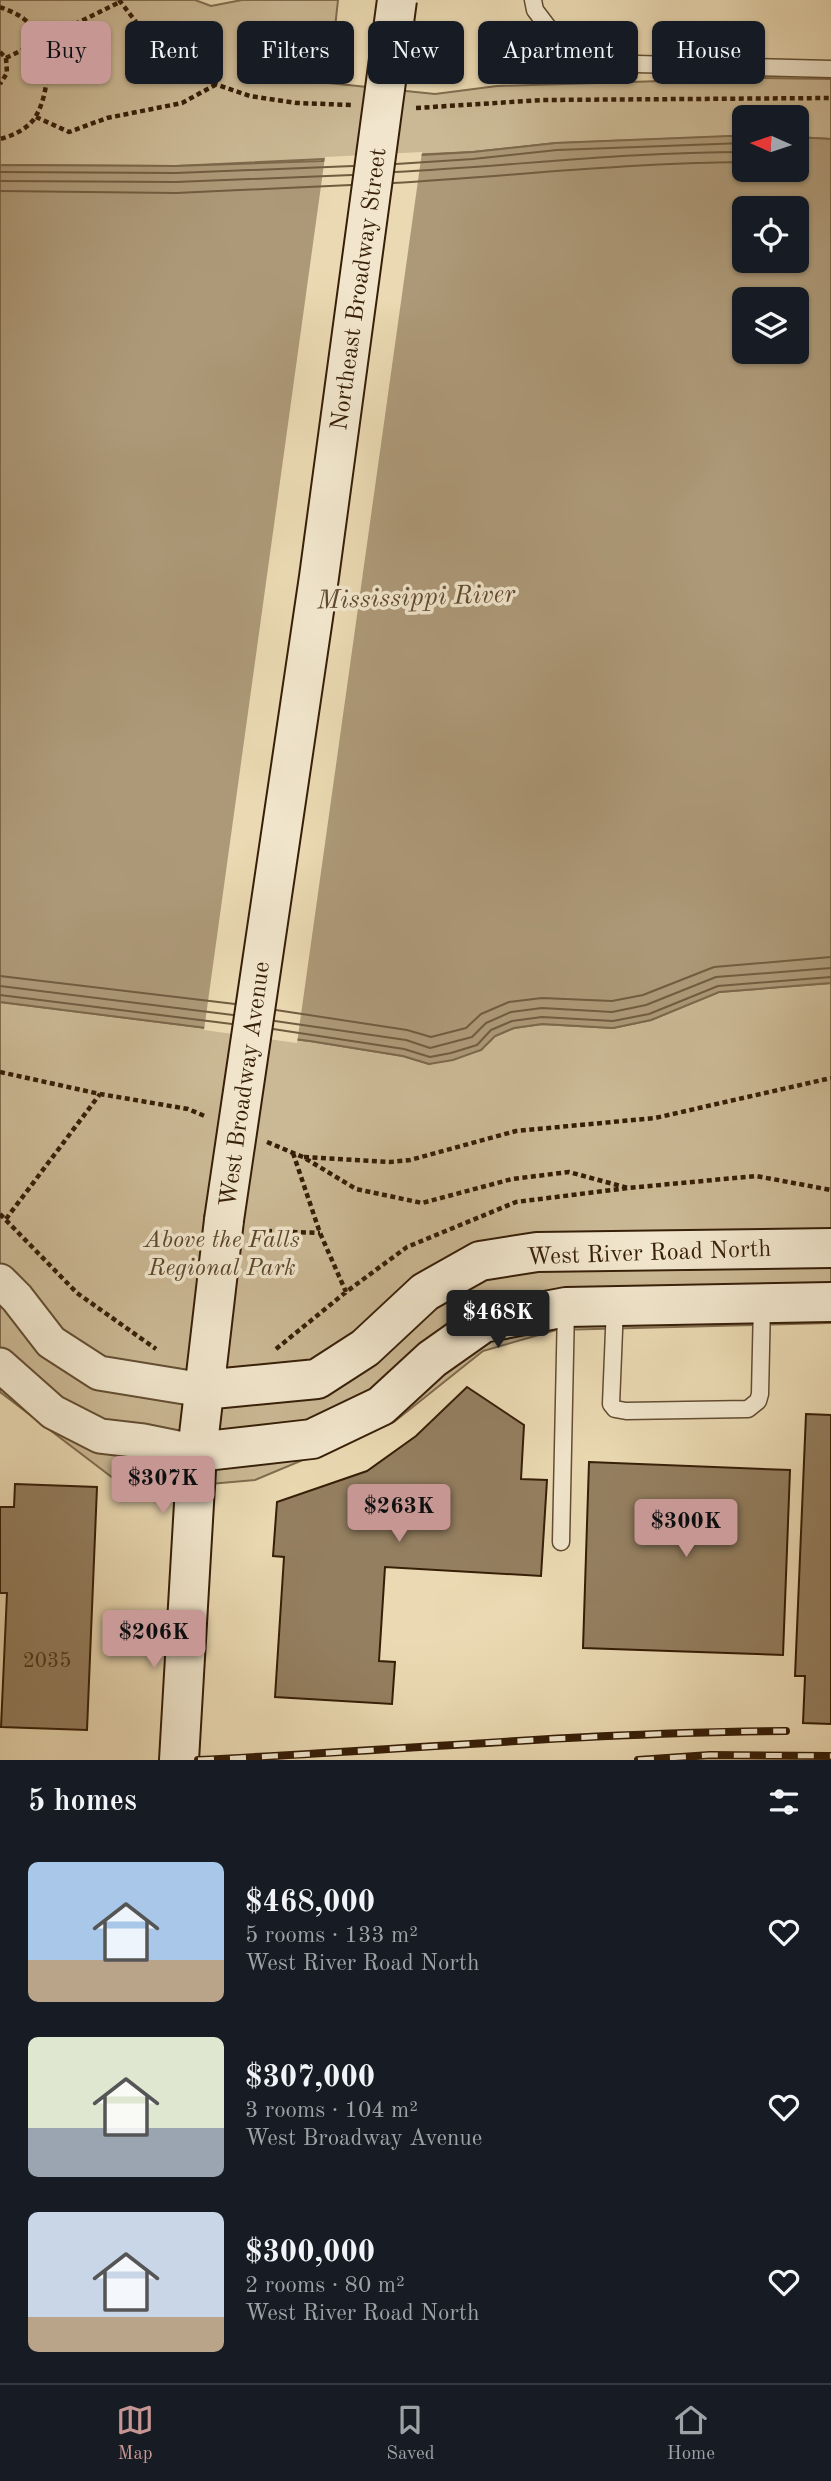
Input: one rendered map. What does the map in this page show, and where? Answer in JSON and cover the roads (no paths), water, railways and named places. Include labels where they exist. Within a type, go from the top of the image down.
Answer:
[{"type":"main road","name":"Northeast Broadway Street","points":[[319,578],[397,0]]},
{"type":"main road","name":"West Broadway Avenue","points":[[178,1760],[203,1390],[224,1220],[319,578]]},
{"type":"main road","name":"West River Road North","points":[[203,1390],[317,1379],[365,1348],[425,1292],[480,1261],[537,1252],[831,1248]]},
{"type":"main road","points":[[197,1452],[312,1439],[381,1406],[432,1359],[483,1323],[566,1307],[831,1302]]},
{"type":"street","name":"West River Road North","points":[[0,1281],[17,1298],[51,1342],[99,1373],[203,1390]]},
{"type":"street","points":[[0,1365],[53,1412],[100,1436],[197,1452]]},
{"type":"lane","points":[[533,0],[535,10],[560,43],[597,63],[831,69]]},
{"type":"lane","points":[[615,1306],[611,1404],[615,1409],[748,1409],[758,1401],[761,1394],[762,1303]]},
{"type":"lane","points":[[561,1542],[566,1307]]},
{"type":"water","name":"Mississippi River","points":[[732,136],[732,182],[809,182],[809,138],[831,139],[831,983],[719,992],[651,1020],[613,1028],[542,1024],[514,1028],[495,1036],[481,1050],[453,1060],[429,1064],[403,1056],[310,1041],[0,1002],[0,165],[176,166],[473,152],[556,143]]},
{"type":"railway","points":[[198,1760],[565,1738],[786,1731]]},
{"type":"railway","points":[[638,1760],[710,1755],[831,1756]]},
{"type":"park label","name":"Above the Falls Regional Park","points":[[222,1253]]}]
